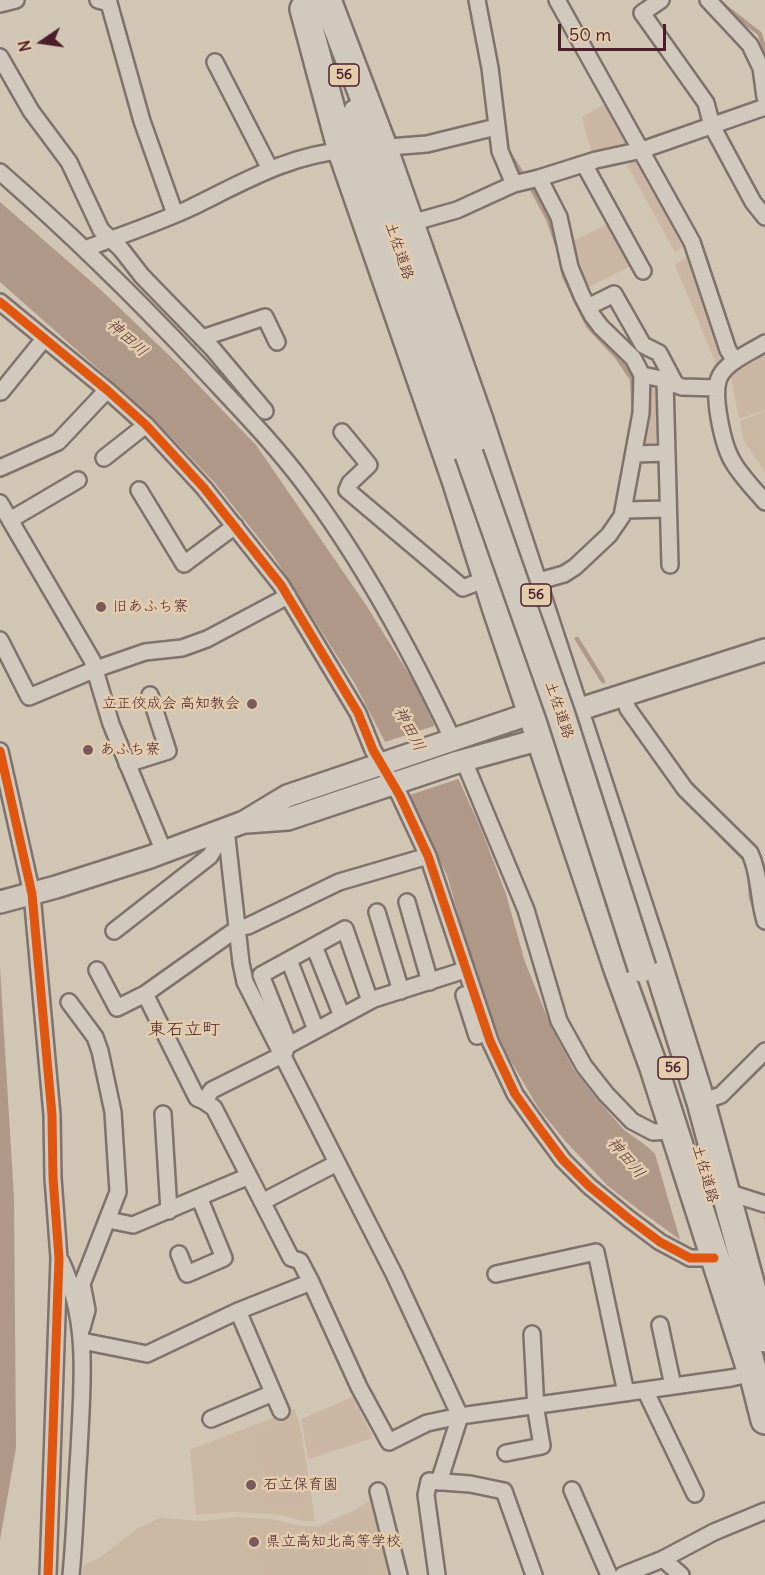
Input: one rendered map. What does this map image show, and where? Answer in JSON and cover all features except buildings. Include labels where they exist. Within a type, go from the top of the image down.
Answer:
[{"type":"highway","name":"土佐道路","points":[[314,2],[335,48],[358,117],[363,149],[561,715],[642,968],[693,1163],[733,1275],[765,1350]]},
{"type":"highway","name":"56","points":[[363,149],[411,223],[495,468],[702,1102],[727,1194],[733,1275],[765,1338]]},
{"type":"highway","name":"56","points":[[363,149],[486,579],[674,1131],[693,1163]]},
{"type":"highway","name":"土佐道路","points":[[733,1275],[758,1372],[765,1420]]},
{"type":"street","points":[[0,4],[16,0]]},
{"type":"street","points":[[98,0],[109,3],[142,121],[175,214]]},
{"type":"street","points":[[477,0],[490,68],[500,151],[559,217],[570,267],[588,307],[601,327],[633,358],[642,375],[641,413],[622,516],[609,535],[575,567],[564,574],[532,583]]},
{"type":"street","points":[[557,0],[692,242],[728,350],[735,361]]},
{"type":"street","points":[[661,0],[642,13],[706,103],[712,126],[753,202],[765,217]]},
{"type":"street","points":[[708,0],[750,45],[761,68],[765,97]]},
{"type":"street","points":[[0,57],[31,111],[69,162],[101,230],[202,338],[265,411]]},
{"type":"street","points":[[215,62],[221,87],[270,169]]},
{"type":"street","points":[[411,223],[457,210],[527,181],[642,150],[765,107]]},
{"type":"street","points":[[85,249],[175,214],[270,169],[306,157],[363,149],[427,144],[496,127]]},
{"type":"street","points":[[584,164],[643,271]]},
{"type":"street","points":[[0,172],[85,249],[171,335],[249,418],[302,480],[352,553],[387,610],[450,741]]},
{"type":"street","points":[[588,307],[614,294],[643,345],[659,353],[671,383],[667,453],[670,565]]},
{"type":"street","points":[[0,302],[108,390],[146,425],[235,526],[288,596],[358,713],[373,750],[386,763],[396,783],[428,856],[460,972],[515,1094],[563,1160],[589,1186],[660,1242],[690,1258],[733,1275]]},
{"type":"street","points":[[202,338],[265,317],[277,342]]},
{"type":"street","points":[[2,392],[44,339]]},
{"type":"street","points":[[765,343],[725,369],[719,376],[717,388],[725,444],[733,462],[765,502]]},
{"type":"street","points":[[642,375],[682,387],[717,388]]},
{"type":"street","points":[[0,468],[58,442],[108,390]]},
{"type":"street","points":[[104,458],[146,425]]},
{"type":"street","points":[[342,432],[369,465],[350,483],[347,490],[463,588],[486,579]]},
{"type":"street","points":[[634,454],[667,453]]},
{"type":"street","points":[[456,480],[495,468]]},
{"type":"street","points":[[10,519],[78,480]]},
{"type":"street","points":[[139,490],[184,564],[235,526]]},
{"type":"street","points":[[0,503],[96,669],[111,724],[164,852]]},
{"type":"street","points":[[624,510],[668,509]]},
{"type":"street","points":[[0,640],[29,697],[96,669],[145,652],[182,648],[207,639],[288,596]]},
{"type":"street","points":[[0,902],[164,852],[235,825],[287,796],[532,713],[574,711],[765,650]]},
{"type":"street","points":[[127,765],[168,751],[150,695]]},
{"type":"street","points":[[623,695],[628,709],[685,789],[750,853],[757,866],[761,909],[765,921]]},
{"type":"street","points":[[114,930],[210,856],[235,825],[288,819],[461,762],[541,739],[574,711]]},
{"type":"street","points":[[0,751],[29,895],[52,1115],[53,1178],[59,1258],[48,1575]]},
{"type":"street","points":[[461,762],[526,910],[558,1022],[584,1066],[606,1094],[632,1121],[653,1132],[674,1131]]},
{"type":"street","points":[[235,825],[238,928],[242,973],[245,982],[286,1049]]},
{"type":"street","points":[[97,970],[110,1010],[117,1008],[145,994],[238,928],[248,926],[339,882],[428,856]]},
{"type":"street","points":[[407,902],[430,982]]},
{"type":"street","points":[[377,912],[401,991]]},
{"type":"street","points":[[370,1001],[345,929],[261,975],[286,1049],[337,1163],[410,1307],[459,1416],[439,1482]]},
{"type":"street","points":[[314,946],[342,1016]]},
{"type":"street","points":[[288,960],[316,1030]]},
{"type":"street","points":[[204,1101],[212,1090],[370,1001],[460,972]]},
{"type":"street","points":[[145,994],[197,1098],[214,1108],[291,1258],[300,1261],[359,1387],[389,1442],[427,1423],[459,1416],[758,1372]]},
{"type":"street","points":[[69,1002],[95,1037],[100,1051],[112,1112],[118,1192],[82,1284],[87,1310],[82,1335],[83,1381],[71,1575]]},
{"type":"street","points":[[702,1102],[721,1095],[765,1051]]},
{"type":"street","points":[[163,1114],[170,1211]]},
{"type":"street","points":[[262,1202],[337,1163]]},
{"type":"street","points":[[108,1220],[133,1225],[249,1176]]},
{"type":"street","points":[[727,1194],[765,1204]]},
{"type":"street","points":[[179,1254],[190,1279],[224,1258],[199,1197]]},
{"type":"street","points":[[496,1274],[596,1252],[626,1393]]},
{"type":"street","points":[[59,1258],[67,1275],[82,1335]]},
{"type":"street","points":[[82,1335],[147,1354],[238,1311],[311,1282]]},
{"type":"street","points":[[238,1311],[276,1389],[280,1411]]},
{"type":"street","points":[[660,1325],[673,1386]]},
{"type":"street","points":[[506,1453],[542,1446],[536,1405],[532,1334]]},
{"type":"street","points":[[212,1419],[276,1389]]},
{"type":"street","points":[[645,1390],[680,1478],[695,1494]]},
{"type":"street","points":[[437,1575],[426,1495],[429,1481],[478,1485],[504,1491],[534,1575]]},
{"type":"street","points":[[572,1490],[609,1575]]},
{"type":"street","points":[[378,1491],[399,1575]]},
{"type":"street","points":[[623,1575],[663,1559],[714,1532],[765,1511]]},
{"type":"street","points":[[50,1551],[58,1566],[59,1575]]},
{"type":"street","points":[[663,1559],[681,1575]]},
{"type":"shaded area","points":[[606,103],[630,143],[591,152],[582,117]]},
{"type":"shaded area","points":[[636,160],[683,247],[675,252],[627,165]]},
{"type":"shaded area","points":[[610,223],[633,265],[587,288],[573,241]]},
{"type":"shaded area","points":[[686,257],[721,362],[716,364],[675,265]]},
{"type":"shaded area","points":[[765,351],[765,410],[739,419],[730,372]]},
{"type":"shaded area","points":[[655,385],[658,387],[662,447],[643,447],[649,404],[647,390]]},
{"type":"shaded area","points":[[765,411],[765,472],[744,441],[740,421]]},
{"type":"shaded area","points":[[353,1397],[373,1438],[308,1459],[301,1419]]},
{"type":"shaded area","name":"石立保育園","points":[[295,1409],[301,1429],[315,1521],[304,1521],[275,1514],[233,1512],[196,1515],[190,1450]]},
{"type":"shaded area","points":[[292,1417],[299,1450],[306,1507],[274,1507],[268,1504],[259,1431]]},
{"type":"shaded area","name":"県立高知北高等学校","points":[[377,1496],[395,1575],[82,1575],[83,1566],[102,1556],[138,1528],[160,1518],[203,1521],[237,1517],[318,1526],[353,1511]]},
{"type":"shaded area","points":[[365,1509],[369,1512],[375,1533],[366,1543],[368,1564],[363,1567],[365,1575],[266,1575],[254,1533],[258,1530],[263,1535],[305,1541],[308,1540],[309,1530],[322,1528]]},
{"type":"water","name":"神田川","points":[[0,202],[101,290],[178,364],[256,445],[366,605],[417,687],[481,829],[506,894],[525,962],[552,1029],[574,1070],[624,1130],[668,1165],[718,1201],[765,1217],[765,1271],[679,1239],[608,1186],[567,1143],[539,1109],[509,1058],[481,996],[447,875],[416,815],[410,796],[384,740],[355,684],[274,557],[214,482],[148,413],[0,282]]},
{"type":"water","points":[[0,967],[14,1198],[16,1448],[0,1540]]},
{"type":"pier","points":[[437,725],[461,778],[407,796],[382,743]]},
{"type":"pier","points":[[653,1147],[706,1192],[763,1213],[765,1274],[681,1243]]},
{"type":"waterway","points":[[723,5],[760,34],[765,53]]},
{"type":"waterway","points":[[506,135],[508,152],[548,219],[558,247],[564,276],[588,326],[617,357],[632,379],[634,412]]},
{"type":"waterway","points":[[577,639],[603,681]]},
{"type":"waterway","points":[[694,808],[744,859],[749,871],[751,898],[755,909]]},
{"type":"cycle path","points":[[0,302],[146,425],[204,488],[281,585],[358,713],[373,750],[400,796],[428,856],[490,1041],[515,1094],[563,1160],[589,1186],[660,1242],[690,1258],[714,1258]]},
{"type":"cycle path","points":[[0,751],[32,894],[52,1115],[53,1178],[59,1258],[48,1575]]},
{"type":"place","name":"旧あふち寮","points":[[101,607]]},
{"type":"place","name":"立正佼成会 高知教会","points":[[252,704]]},
{"type":"place","name":"あふち寮","points":[[88,750]]},
{"type":"place","name":"石立保育園","points":[[251,1485]]},
{"type":"place","name":"県立高知北高等学校","points":[[254,1542]]},
{"type":"district","name":"東石立町","points":[[184,1030]]}]
